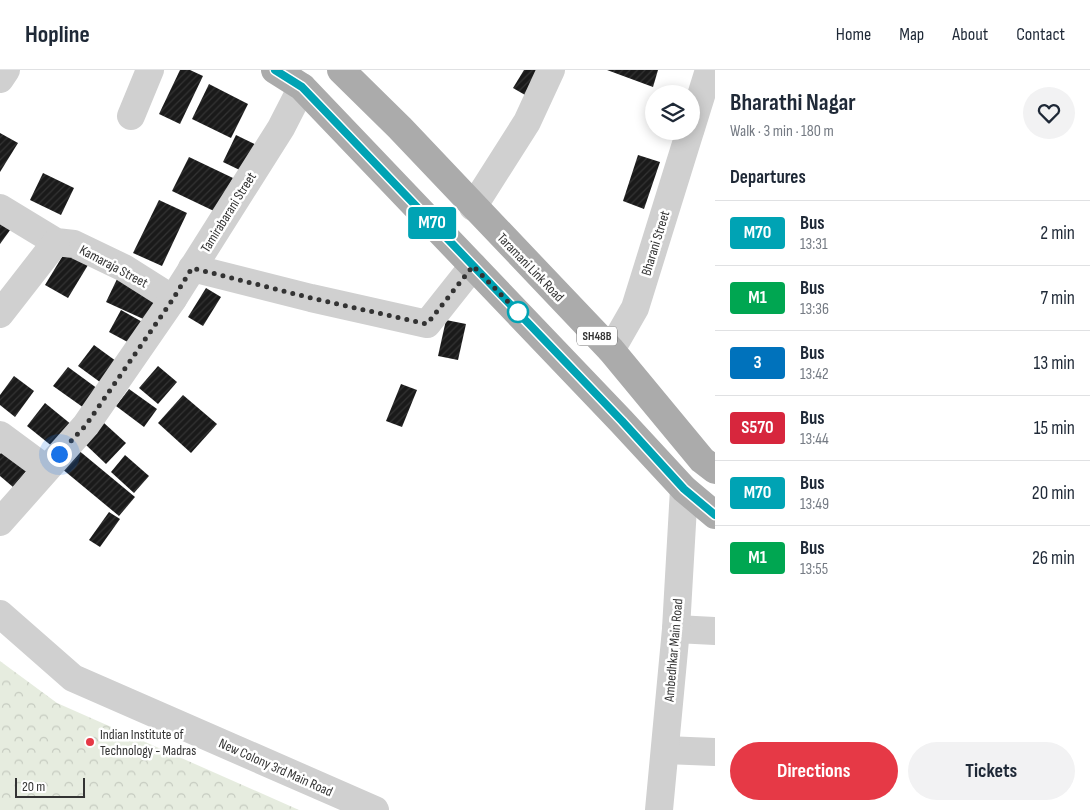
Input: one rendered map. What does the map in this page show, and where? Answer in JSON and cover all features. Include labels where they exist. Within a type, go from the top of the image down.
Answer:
[{"type":"main road","name":"SH48B","points":[[276,70],[307,78],[473,266],[684,489],[715,515]]},
{"type":"main road","name":"Taramani Link Road","points":[[341,70],[400,128],[473,207],[611,350],[702,460],[715,470]]},
{"type":"street","points":[[0,79],[6,70]]},
{"type":"street","points":[[131,116],[150,70]]},
{"type":"street","points":[[473,207],[527,122],[551,70]]},
{"type":"street","name":"Bharani Street","points":[[700,100],[709,70]]},
{"type":"street","name":"Tamirabarani Street","points":[[0,522],[86,425],[173,299],[281,128],[307,78]]},
{"type":"street","name":"Bharani Street","points":[[611,350],[635,308],[688,140]]},
{"type":"street","name":"Kamaraja Street","points":[[0,208],[56,242],[74,244],[124,268],[173,299]]},
{"type":"street","points":[[0,314],[56,242]]},
{"type":"street","points":[[192,268],[311,298],[427,324],[473,266]]},
{"type":"street","points":[[0,435],[46,469]]},
{"type":"street","name":"Ambedhkar Main Road","points":[[659,810],[676,629],[684,489]]},
{"type":"street","name":"New Colony 3rd Main Road","points":[[0,614],[73,678],[375,810]]},
{"type":"street","points":[[676,629],[715,631]]},
{"type":"street","points":[[665,750],[715,752]]},
{"type":"green space","name":"Indian Institute of Technology - Madras","points":[[0,661],[57,703],[299,810],[0,810]]},
{"type":"building","points":[[180,70],[190,70],[203,76],[180,124],[159,114]]},
{"type":"building","points":[[524,70],[546,70],[532,99],[513,88]]},
{"type":"building","points":[[607,70],[658,70],[654,85],[648,85]]},
{"type":"building","points":[[209,84],[248,104],[231,138],[192,119]]},
{"type":"building","points":[[0,133],[18,143],[0,172]]},
{"type":"building","points":[[236,135],[263,148],[250,175],[223,162]]},
{"type":"building","points":[[638,155],[660,162],[644,209],[623,201]]},
{"type":"building","points":[[189,157],[233,178],[216,212],[172,191]]},
{"type":"building","points":[[43,173],[74,188],[61,215],[30,200]]},
{"type":"building","points":[[159,200],[187,213],[162,266],[133,253]]},
{"type":"building","points":[[0,217],[13,226],[0,244]]},
{"type":"building","points":[[65,252],[88,265],[68,298],[45,285]]},
{"type":"building","points":[[118,277],[163,298],[152,323],[106,302]]},
{"type":"building","points":[[206,288],[221,297],[203,326],[188,317]]},
{"type":"building","points":[[121,310],[146,324],[135,346],[109,332]]},
{"type":"building","points":[[446,320],[466,324],[458,360],[438,356]]},
{"type":"building","points":[[94,345],[120,364],[104,385],[78,366]]},
{"type":"building","points":[[158,366],[177,382],[158,404],[139,388]]},
{"type":"building","points":[[68,367],[98,389],[84,408],[53,386]]},
{"type":"building","points":[[14,376],[34,391],[15,417],[0,405],[0,395]]},
{"type":"building","points":[[401,384],[417,390],[402,427],[386,421]]},
{"type":"building","points":[[129,389],[157,409],[144,427],[116,406]]},
{"type":"building","points":[[183,395],[217,424],[191,453],[158,423]]},
{"type":"building","points":[[45,403],[72,425],[53,447],[27,426]]},
{"type":"building","points":[[104,423],[126,443],[106,464],[85,444]]},
{"type":"building","points":[[77,449],[135,497],[119,516],[61,468]]},
{"type":"building","points":[[4,450],[28,469],[13,487],[0,476],[0,454]]},
{"type":"building","points":[[125,455],[149,476],[134,493],[111,472]]},
{"type":"building","points":[[109,512],[120,519],[100,547],[89,540]]},
{"type":"bus line","name":"M70","points":[[275,70],[302,87],[622,421],[671,476],[715,515]]},
{"type":"place","name":"Indian Institute of Technology - Madras","points":[[90,742]]},
{"type":"route","points":[[59,454],[86,425],[173,299],[192,268],[311,298],[427,324],[473,266],[521,315],[518,312]]}]
